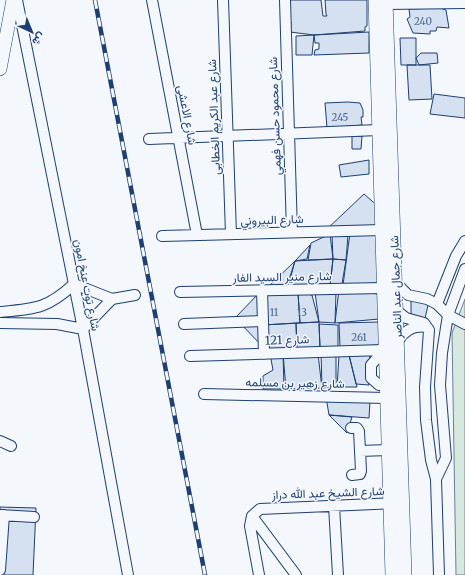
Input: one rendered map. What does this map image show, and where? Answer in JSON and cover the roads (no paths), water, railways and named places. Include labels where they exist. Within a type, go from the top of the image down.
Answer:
[{"type":"main road","points":[[0,69],[13,0]]},
{"type":"main road","name":"شارع جمال عبد الناصر","points":[[382,1],[379,130],[383,288],[398,341],[405,575]]},
{"type":"main road","name":"شارع جمال عبد الناصر","points":[[382,1],[396,283],[384,351],[392,575]]},
{"type":"street","name":"شارع توت عنخ امون","points":[[17,0],[83,329],[128,575]]},
{"type":"street","name":"شارع الاعشى","points":[[152,0],[197,235]]},
{"type":"street","name":"شارع عبد الكريم الخطابى","points":[[223,0],[231,234]]},
{"type":"street","name":"شارع محمود حسن فهمي","points":[[285,0],[292,232]]},
{"type":"street","points":[[382,1],[465,3]]},
{"type":"street","points":[[149,138],[379,130]]},
{"type":"street","name":"شارع البيروني","points":[[162,236],[382,230]]},
{"type":"street","points":[[437,304],[456,256],[465,241]]},
{"type":"street","points":[[436,479],[446,458],[440,385],[442,353],[448,315],[465,269]]},
{"type":"street","points":[[396,283],[408,295],[426,299],[437,304],[448,315],[465,324]]},
{"type":"street","points":[[0,312],[36,309],[57,299],[74,284],[112,299],[135,295]]},
{"type":"street","name":"شارع منير السيد الفار","points":[[180,292],[383,288]]},
{"type":"street","points":[[262,290],[264,354]]},
{"type":"street","points":[[0,323],[52,324],[83,329],[112,299]]},
{"type":"street","points":[[390,311],[406,318],[424,323],[428,327],[426,420],[430,453],[436,479],[439,575]]},
{"type":"street","points":[[184,324],[263,321]]},
{"type":"street","points":[[398,341],[401,336],[416,326],[428,327]]},
{"type":"street","name":"شارع 121","points":[[190,356],[384,351]]},
{"type":"street","name":"شارع زهير بن مسلمه","points":[[204,394],[386,392]]},
{"type":"street","points":[[426,420],[435,423],[442,417]]},
{"type":"street","points":[[351,428],[359,430],[361,473],[352,475]]},
{"type":"street","points":[[0,442],[11,446]]},
{"type":"street","points":[[360,451],[388,450]]},
{"type":"street","name":"شارع الشيخ عبد الله دراز","points":[[253,514],[266,509],[403,503]]},
{"type":"street","points":[[334,506],[338,575]]},
{"type":"street","points":[[253,514],[250,526],[259,575]]},
{"type":"street","points":[[253,514],[296,575]]},
{"type":"street","points":[[0,570],[2,515],[34,517]]},
{"type":"railway","points":[[95,0],[205,575]]}]
